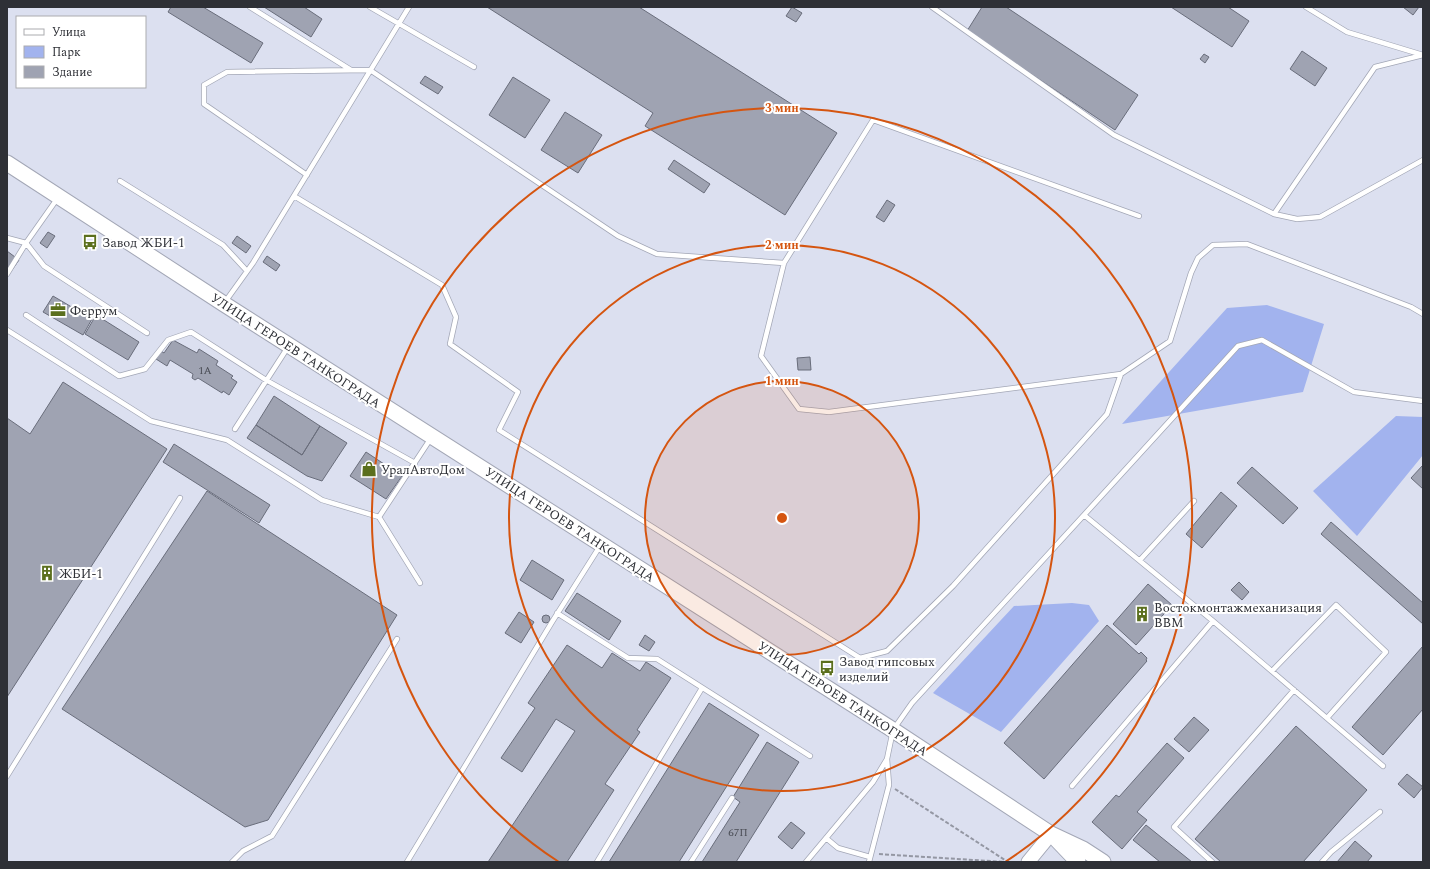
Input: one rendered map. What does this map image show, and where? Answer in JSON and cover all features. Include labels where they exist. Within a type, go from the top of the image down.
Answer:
[{"type":"main road","name":"УЛИЦА ГЕРОЕВ ТАНКОГРАДА","points":[[7,163],[224,304],[893,730],[1051,834],[1083,849],[1103,862]]},
{"type":"main road","name":"УЛИЦА ГЕРОЕВ ТАНКОГРАДА","points":[[1051,834],[1078,862]]},
{"type":"street","points":[[1028,862],[1051,834]]},
{"type":"lane","points":[[250,7],[352,70]]},
{"type":"lane","points":[[370,7],[398,25],[474,67]]},
{"type":"lane","points":[[224,304],[247,272],[409,7]]},
{"type":"lane","points":[[932,7],[1114,135],[1274,214],[1297,219],[1320,217],[1423,160]]},
{"type":"lane","points":[[1306,7],[1347,32],[1423,55]]},
{"type":"lane","points":[[1274,214],[1375,67],[1423,55]]},
{"type":"lane","points":[[307,175],[204,104],[204,85],[227,72],[370,70],[618,236],[657,254],[784,264]]},
{"type":"lane","points":[[1139,216],[873,120],[784,264],[761,356],[799,409],[829,412],[1121,374],[1170,341],[1191,273],[1198,258],[1213,245],[1248,244],[1411,307],[1423,314]]},
{"type":"lane","points":[[120,181],[223,245],[247,272]]},
{"type":"lane","points":[[7,274],[26,243],[59,196]]},
{"type":"lane","points":[[294,196],[442,285],[456,317],[450,344],[518,392],[498,430],[860,658],[888,651],[953,586],[1107,414],[1121,374]]},
{"type":"lane","points":[[7,238],[26,243],[44,266],[146,333]]},
{"type":"lane","points":[[26,315],[119,376],[145,369],[168,340],[192,332],[266,380],[415,463]]},
{"type":"lane","points":[[7,330],[151,421],[227,440],[322,500],[379,517],[420,583]]},
{"type":"lane","points":[[826,838],[838,848],[870,858],[890,785],[887,759],[893,730],[912,703],[1238,346],[1262,340],[1354,392],[1423,401]]},
{"type":"lane","points":[[235,429],[289,345]]},
{"type":"lane","points":[[379,517],[432,436]]},
{"type":"lane","points":[[7,776],[180,498]]},
{"type":"lane","points":[[1140,560],[1194,501]]},
{"type":"lane","points":[[1084,515],[1213,621],[1383,766]]},
{"type":"lane","points":[[407,862],[557,613],[601,544]]},
{"type":"lane","points":[[1272,671],[1336,605],[1386,652],[1327,718]]},
{"type":"lane","points":[[557,613],[628,658],[657,659],[810,756]]},
{"type":"lane","points":[[1072,786],[1213,621]]},
{"type":"lane","points":[[234,862],[243,851],[272,836],[398,639]]},
{"type":"lane","points":[[597,862],[702,688]]},
{"type":"lane","points":[[1212,862],[1174,827],[1294,690]]},
{"type":"lane","points":[[806,862],[873,782],[887,759]]},
{"type":"lane","points":[[691,862],[732,798]]},
{"type":"lane","points":[[1322,862],[1331,852],[1380,812]]},
{"type":"path","points":[[890,785],[1008,862]]},
{"type":"path","points":[[870,858],[1008,862]]},
{"type":"green space","points":[[1267,305],[1324,324],[1303,392],[1122,424],[1227,308]]},
{"type":"green space","points":[[1396,416],[1423,417],[1423,455],[1357,536],[1313,491]]},
{"type":"green space","points":[[1072,603],[1089,605],[1099,621],[1001,732],[933,693],[1014,606]]},
{"type":"building","points":[[171,7],[203,7],[263,43],[251,63],[168,12]]},
{"type":"building","points":[[264,7],[304,7],[322,19],[311,37]]},
{"type":"building","points":[[487,7],[639,7],[837,133],[785,215],[645,126],[653,113]]},
{"type":"building","points":[[792,7],[802,13],[796,22],[786,16]]},
{"type":"building","points":[[982,7],[1006,7],[1138,95],[1115,130],[967,31]]},
{"type":"building","points":[[1171,7],[1228,7],[1249,21],[1232,47]]},
{"type":"building","points":[[1403,7],[1419,7],[1413,15]]},
{"type":"building","points":[[1302,51],[1327,68],[1315,86],[1290,69]]},
{"type":"building","points":[[1204,54],[1209,57],[1205,63],[1200,59]]},
{"type":"building","points":[[425,76],[443,87],[438,94],[420,83]]},
{"type":"building","points":[[513,77],[550,100],[525,138],[489,115]]},
{"type":"building","points":[[565,112],[602,135],[578,173],[541,150]]},
{"type":"building","points":[[674,160],[710,184],[704,193],[668,169]]},
{"type":"building","points":[[887,200],[895,205],[884,222],[876,217]]},
{"type":"building","points":[[48,232],[55,236],[47,248],[40,243]]},
{"type":"building","points":[[237,236],[251,246],[246,253],[232,243]]},
{"type":"building","points":[[7,251],[19,260],[7,277]]},
{"type":"building","points":[[267,256],[280,265],[276,271],[263,262]]},
{"type":"building","points":[[53,296],[92,319],[83,335],[43,312]]},
{"type":"building","points":[[96,315],[139,342],[128,360],[85,334]]},
{"type":"building","points":[[173,340],[197,353],[199,349],[218,361],[216,365],[233,376],[231,378],[237,382],[229,395],[223,391],[222,393],[198,378],[195,380],[192,378],[193,374],[170,360],[167,366],[156,359],[161,351],[164,353]]},
{"type":"building","points":[[810,357],[811,370],[798,370],[797,358]]},
{"type":"building","name":"ЖБИ-1","points":[[63,382],[167,449],[7,697],[7,418],[30,434]]},
{"type":"building","points":[[274,396],[320,426],[302,455],[256,425]]},
{"type":"building","points":[[256,425],[302,455],[320,426],[347,443],[322,481],[307,476],[247,438]]},
{"type":"building","points":[[174,444],[270,505],[259,523],[163,462]]},
{"type":"building","points":[[366,452],[402,476],[386,499],[350,476]]},
{"type":"building","points":[[1423,465],[1423,489],[1411,478]]},
{"type":"building","points":[[1252,467],[1298,508],[1283,524],[1237,483]]},
{"type":"building","points":[[207,491],[397,615],[268,820],[245,827],[62,709]]},
{"type":"building","points":[[1221,492],[1237,506],[1202,548],[1186,534]]},
{"type":"building","points":[[1331,522],[1423,603],[1423,624],[1321,534]]},
{"type":"building","points":[[532,560],[564,580],[552,600],[520,580]]},
{"type":"building","points":[[1239,582],[1249,592],[1242,600],[1231,590]]},
{"type":"building","name":"Востокмонтажмеханизация ВВМ","points":[[1148,584],[1172,605],[1136,645],[1113,624]]},
{"type":"building","points":[[577,593],[621,621],[609,640],[565,611]]},
{"type":"building","points":[[519,612],[534,622],[521,643],[505,633]]},
{"type":"building","points":[[546,615],[549,616],[549,622],[546,623],[543,622],[542,619],[543,616]]},
{"type":"building","points":[[1107,625],[1139,654],[1141,652],[1147,658],[1147,661],[1044,779],[1004,743]]},
{"type":"building","points":[[645,635],[655,642],[649,651],[639,645]]},
{"type":"building","points":[[567,645],[602,668],[612,653],[640,671],[646,662],[671,678],[637,730],[640,732],[605,784],[614,790],[567,862],[488,862],[575,731],[556,719],[522,772],[501,758],[535,708],[528,703]]},
{"type":"building","points":[[1423,646],[1423,709],[1383,755],[1352,727]]},
{"type":"building","points":[[709,703],[759,735],[679,862],[609,862]]},
{"type":"building","points":[[1194,717],[1209,730],[1189,752],[1174,739]]},
{"type":"building","points":[[1296,726],[1367,790],[1303,862],[1221,862],[1195,839]]},
{"type":"building","points":[[767,742],[799,762],[736,862],[702,862],[740,802],[733,797]]},
{"type":"building","points":[[1167,743],[1184,758],[1137,812],[1147,820],[1122,849],[1092,822],[1116,795],[1119,797]]},
{"type":"building","points":[[1407,774],[1423,787],[1414,798],[1398,784]]},
{"type":"building","points":[[791,822],[805,833],[792,849],[778,837]]},
{"type":"building","points":[[1146,825],[1192,862],[1160,862],[1133,840]]},
{"type":"building","points":[[1355,841],[1372,856],[1367,862],[1337,862]]},
{"type":"place","name":"Завод ЖБИ-1","points":[[90,242]]},
{"type":"place","name":"Феррум","points":[[58,310]]},
{"type":"place","name":"УралАвтоДом","points":[[369,469]]},
{"type":"place","name":"ЖБИ-1","points":[[47,573]]},
{"type":"place","name":"Востокмонтажмеханизация ВВМ","points":[[1142,614]]},
{"type":"place","name":"Завод гипсовых изделий","points":[[827,668]]}]
